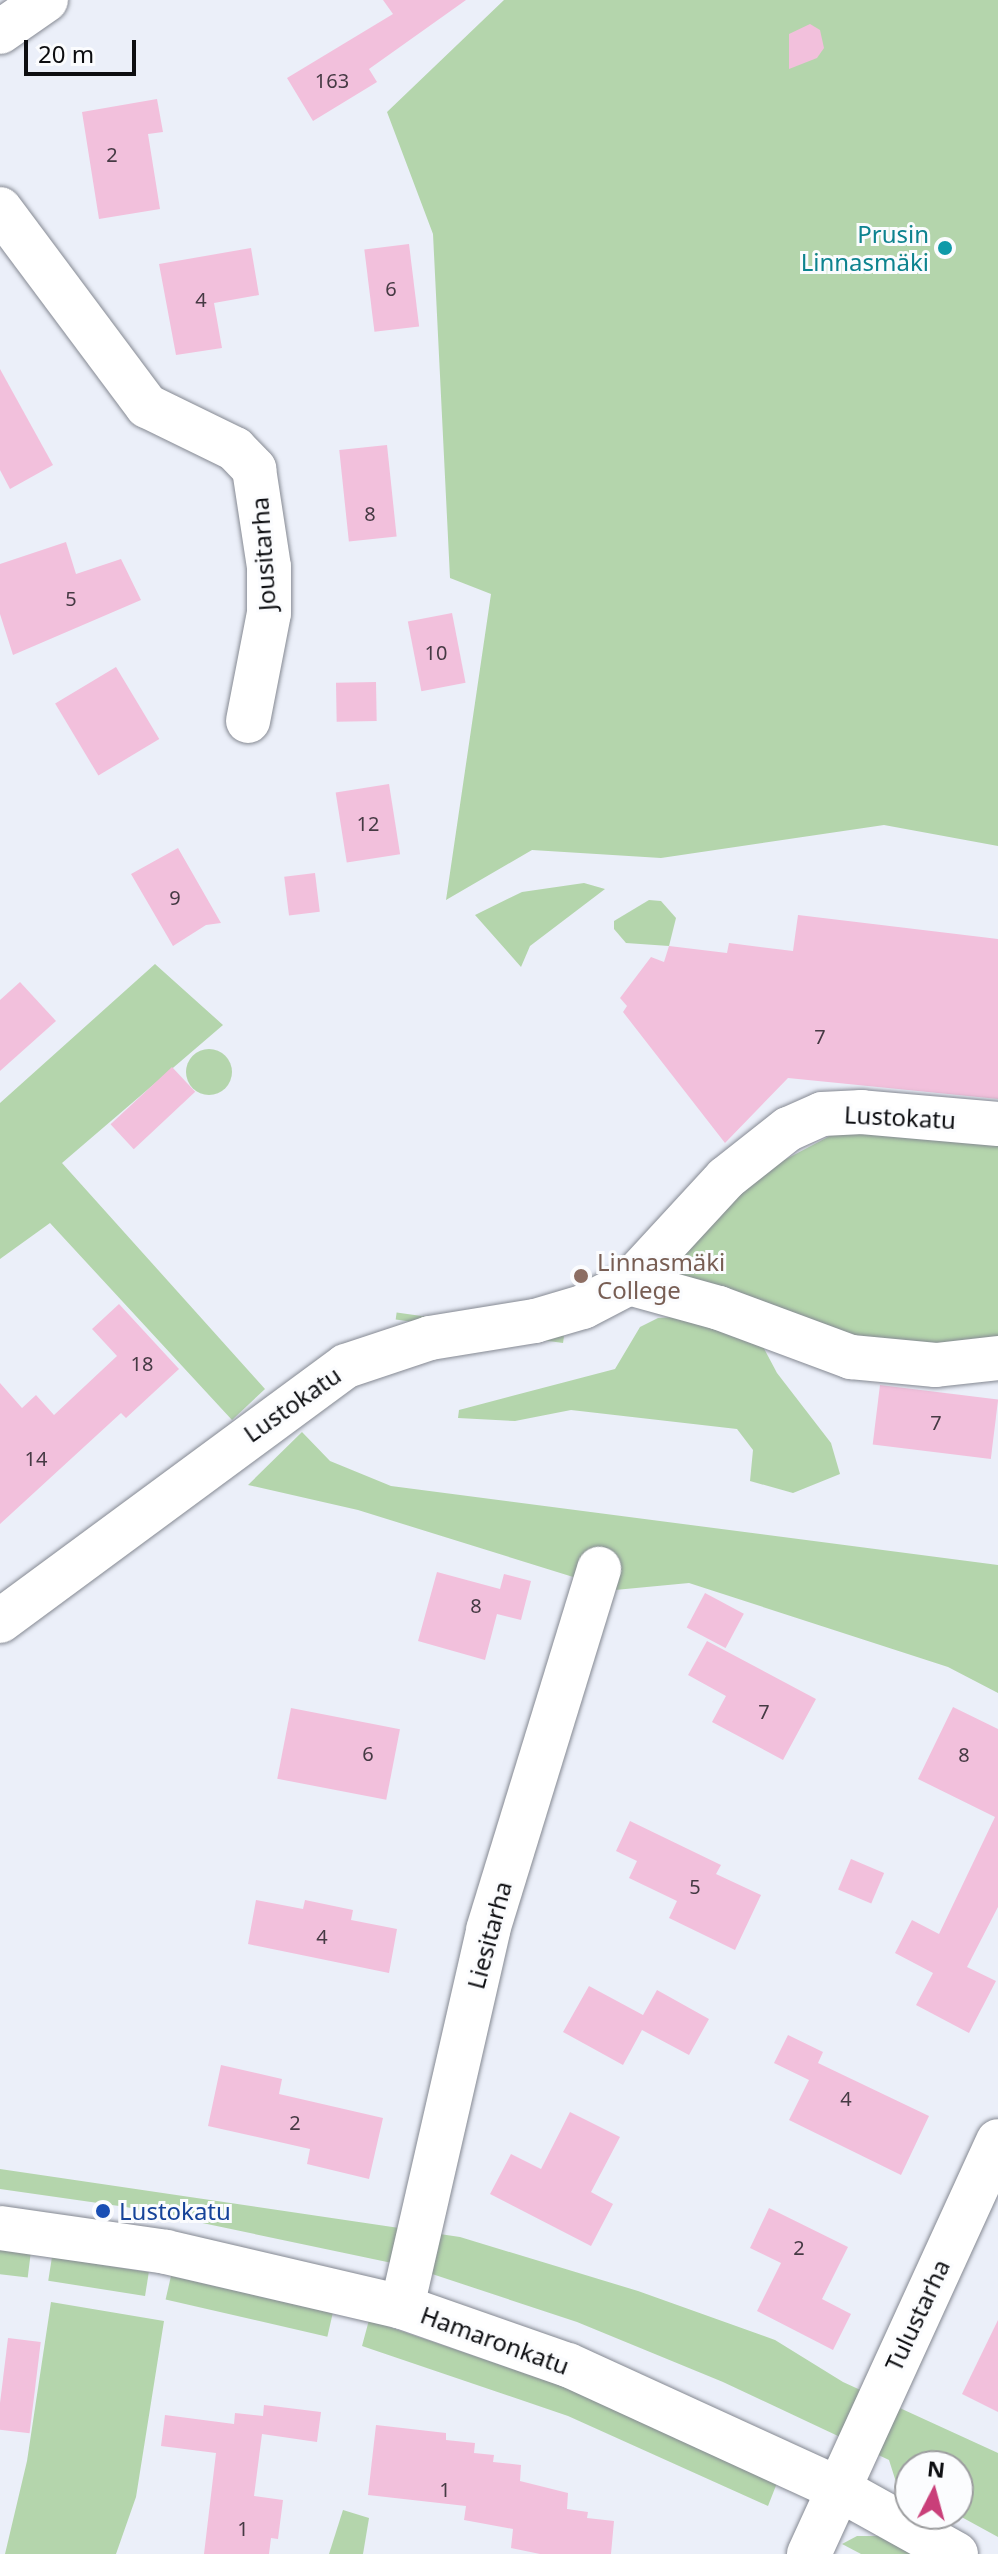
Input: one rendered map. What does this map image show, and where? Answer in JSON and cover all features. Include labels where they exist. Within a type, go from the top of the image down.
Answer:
[{"type":"street","points":[[0,32],[46,0]]},
{"type":"street","name":"Jousitarha","points":[[0,209],[147,406],[235,449],[254,469],[269,567],[269,613],[248,721]]},
{"type":"street","name":"Lustokatu","points":[[0,1621],[346,1366],[430,1338],[571,1311],[629,1283],[726,1178],[788,1129],[822,1114],[862,1112],[998,1124]]},
{"type":"street","points":[[629,1283],[719,1308],[851,1357],[936,1365],[998,1358]]},
{"type":"street","name":"Liesitarha","points":[[402,2307],[488,1930],[599,1569]]},
{"type":"street","name":"Tulustarha","points":[[809,2554],[998,2141]]},
{"type":"street","name":"Hamaronkatu","points":[[0,2228],[166,2252],[402,2307],[568,2365],[837,2488],[956,2554]]},
{"type":"green space","points":[[504,0],[998,0],[998,846],[884,825],[661,858],[532,850],[446,900],[491,594],[450,578],[433,234],[387,112]]},
{"type":"green space","points":[[584,883],[605,889],[530,946],[521,967],[475,915],[522,892]]},
{"type":"green space","points":[[649,900],[661,901],[676,918],[669,946],[626,943],[614,929],[614,921]]},
{"type":"green space","points":[[155,964],[223,1025],[62,1163],[265,1389],[232,1420],[50,1223],[0,1259],[0,1103]]},
{"type":"green space","points":[[209,1049],[225,1056],[232,1072],[225,1088],[209,1095],[193,1088],[186,1072],[193,1056]]},
{"type":"green space","points":[[843,1129],[998,1141],[998,1346],[846,1342],[667,1277],[670,1254],[773,1166]]},
{"type":"green space","points":[[397,1312],[564,1336],[563,1343],[396,1319]]},
{"type":"green space","points":[[675,1317],[760,1341],[777,1373],[831,1443],[840,1474],[793,1493],[750,1481],[753,1450],[737,1429],[571,1410],[515,1421],[458,1418],[459,1410],[615,1369],[640,1327],[658,1318]]},
{"type":"green space","points":[[302,1432],[330,1461],[391,1486],[998,1565],[998,1693],[948,1667],[689,1583],[615,1590],[358,1510],[248,1485]]},
{"type":"green space","points":[[0,2169],[460,2237],[638,2291],[775,2340],[843,2382],[998,2453],[998,2537],[974,2524],[974,2450],[894,2450],[894,2476],[889,2460],[723,2382],[577,2322],[411,2267],[126,2207],[0,2189]]},
{"type":"green space","points":[[0,2249],[31,2253],[28,2278],[0,2274]]},
{"type":"green space","points":[[52,2257],[149,2272],[145,2296],[48,2281]]},
{"type":"green space","points":[[171,2276],[333,2313],[327,2337],[166,2299]]},
{"type":"green space","points":[[51,2302],[164,2321],[136,2497],[116,2554],[5,2554],[27,2461]]},
{"type":"green space","points":[[369,2320],[582,2393],[777,2483],[768,2506],[568,2416],[362,2346]]},
{"type":"green space","points":[[343,2510],[369,2518],[363,2554],[329,2554]]},
{"type":"green space","points":[[857,2536],[878,2536],[911,2554],[861,2554],[842,2544]]},
{"type":"building","points":[[383,0],[466,0],[369,69],[377,82],[313,121],[287,78],[393,14]]},
{"type":"building","points":[[810,24],[820,30],[824,48],[817,58],[789,69],[789,34]]},
{"type":"building","points":[[157,99],[163,132],[148,134],[160,209],[99,219],[82,112]]},
{"type":"building","points":[[409,244],[419,326],[374,332],[364,249]]},
{"type":"building","points":[[251,248],[259,295],[214,303],[222,348],[176,355],[159,264]]},
{"type":"building","points":[[0,369],[53,465],[10,489],[0,470]]},
{"type":"building","points":[[387,445],[397,536],[349,542],[339,450]]},
{"type":"building","points":[[66,542],[76,574],[121,559],[141,600],[13,655],[0,614],[0,564]]},
{"type":"building","points":[[452,613],[466,683],[421,691],[408,622]]},
{"type":"building","points":[[116,667],[159,739],[98,776],[55,704]]},
{"type":"building","points":[[376,682],[377,721],[337,722],[336,683]]},
{"type":"building","points":[[389,784],[400,854],[347,863],[336,792]]},
{"type":"building","points":[[178,848],[221,923],[206,925],[173,946],[131,874]]},
{"type":"building","points":[[315,873],[320,912],[289,915],[284,877]]},
{"type":"building","points":[[798,915],[998,939],[998,1099],[788,1078],[725,1143],[623,1012],[627,1006],[620,998],[651,957],[664,962],[669,946],[727,953],[729,943],[793,951]]},
{"type":"building","points":[[20,982],[56,1021],[0,1071],[0,1000]]},
{"type":"building","points":[[172,1067],[195,1092],[134,1149],[111,1124]]},
{"type":"building","points":[[119,1304],[179,1369],[126,1418],[121,1413],[0,1524],[0,1383],[22,1408],[36,1395],[54,1415],[117,1356],[92,1329]]},
{"type":"building","points":[[880,1385],[998,1399],[991,1459],[873,1445]]},
{"type":"building","points":[[437,1572],[500,1589],[504,1574],[531,1581],[521,1620],[497,1614],[485,1660],[418,1641]]},
{"type":"building","points":[[705,1593],[744,1614],[726,1648],[687,1627]]},
{"type":"building","points":[[707,1641],[816,1699],[783,1760],[712,1722],[726,1696],[688,1675]]},
{"type":"building","points":[[953,1707],[998,1729],[998,1907],[967,1967],[996,1981],[969,2033],[916,2005],[933,1973],[895,1953],[912,1920],[939,1934],[995,1817],[918,1779]]},
{"type":"building","points":[[291,1708],[400,1729],[386,1800],[277,1779]]},
{"type":"building","points":[[630,1821],[721,1865],[716,1874],[761,1895],[735,1950],[669,1918],[677,1901],[629,1878],[637,1861],[616,1851]]},
{"type":"building","points":[[851,1859],[884,1873],[871,1903],[838,1889]]},
{"type":"building","points":[[256,1900],[303,1909],[305,1900],[353,1910],[351,1920],[397,1929],[389,1973],[248,1944]]},
{"type":"building","points":[[589,1986],[643,2015],[657,1990],[709,2019],[689,2055],[642,2030],[623,2065],[563,2032]]},
{"type":"building","points":[[788,2035],[823,2052],[818,2063],[929,2116],[901,2175],[789,2120],[809,2080],[774,2063]]},
{"type":"building","points":[[221,2065],[282,2079],[279,2094],[383,2118],[369,2179],[307,2164],[310,2149],[208,2126]]},
{"type":"building","points":[[570,2112],[620,2137],[591,2192],[613,2204],[591,2246],[490,2194],[511,2154],[541,2169]]},
{"type":"building","points":[[769,2208],[848,2247],[822,2299],[851,2314],[833,2350],[757,2311],[781,2263],[750,2248]]},
{"type":"building","points":[[998,2320],[998,2412],[962,2394]]},
{"type":"building","points":[[8,2338],[41,2342],[30,2433],[0,2430]]},
{"type":"building","points":[[264,2405],[321,2412],[317,2442],[262,2434],[254,2496],[283,2500],[278,2539],[271,2538],[269,2554],[204,2554],[216,2453],[161,2446],[165,2415],[234,2424],[235,2413],[263,2416]]},
{"type":"building","points":[[376,2425],[446,2433],[446,2440],[475,2443],[474,2453],[494,2455],[493,2462],[521,2465],[520,2481],[568,2493],[567,2509],[588,2512],[587,2518],[614,2521],[611,2554],[540,2554],[511,2548],[513,2529],[464,2520],[466,2506],[368,2495]]},
{"type":"place","name":"Prusin Linnasmäki","points":[[945,248]]},
{"type":"place","name":"Linnasmäki College","points":[[581,1276]]},
{"type":"place","name":"Lustokatu","points":[[103,2211]]}]
